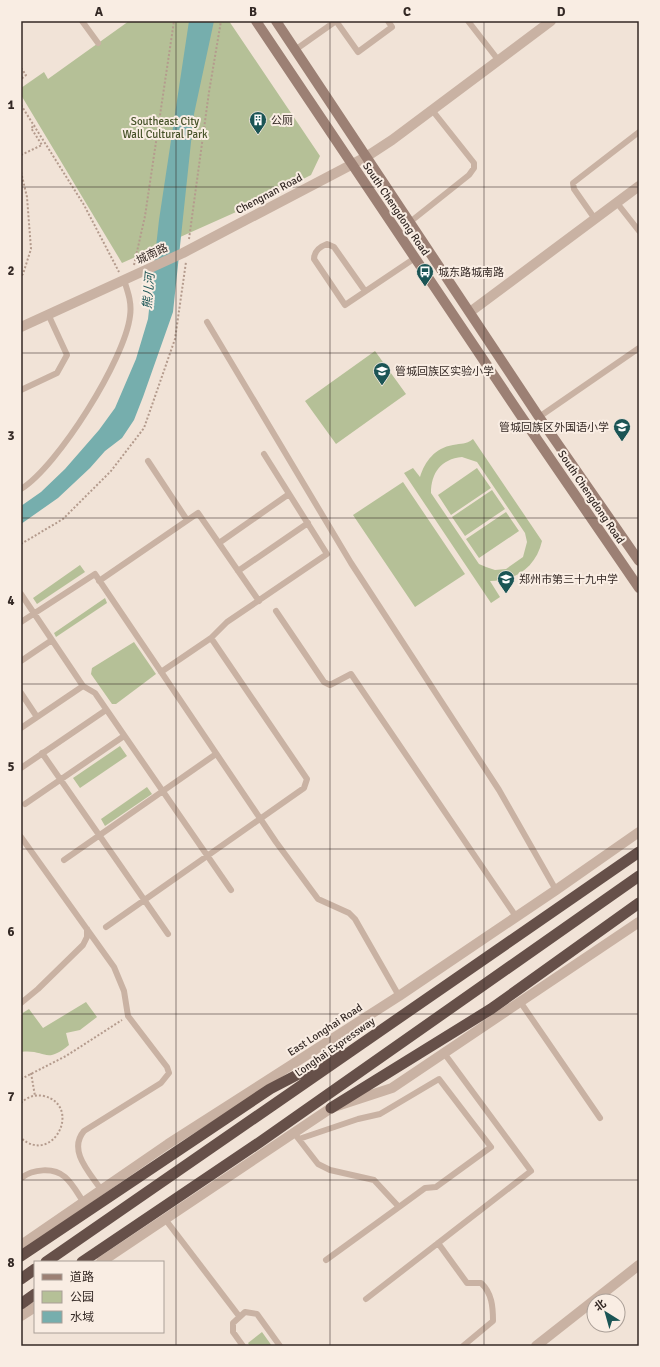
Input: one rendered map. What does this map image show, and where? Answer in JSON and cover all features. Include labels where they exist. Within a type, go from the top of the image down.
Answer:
[{"type":"highway","name":"Longhai Expressway","points":[[47,1261],[639,852]]},
{"type":"highway","points":[[83,1261],[260,1142],[639,876]]},
{"type":"highway","points":[[330,1108],[389,1073],[490,1009],[639,903]]},
{"type":"highway","points":[[21,1256],[270,1089],[377,1034]]},
{"type":"highway","points":[[21,1279],[34,1270]]},
{"type":"highway","points":[[21,1304],[34,1295]]},
{"type":"main road","name":"South Chengdong Road","points":[[256,21],[639,588]]},
{"type":"main road","name":"South Chengdong Road","points":[[276,21],[539,417],[639,561]]},
{"type":"street","name":"Chengnan Road","points":[[186,252],[366,157],[392,140],[551,21]]},
{"type":"street","points":[[470,312],[639,186]]},
{"type":"street","name":"城南路","points":[[127,279],[186,252]]},
{"type":"street","points":[[21,327],[127,279]]},
{"type":"street","name":"East Longhai Road","points":[[21,1245],[102,1191],[168,1144],[399,996],[517,918],[639,832]]},
{"type":"street","points":[[102,1261],[165,1219],[296,1136],[330,1108],[392,1088],[521,1003],[639,922]]},
{"type":"street","points":[[536,1346],[639,1265]]},
{"type":"street","points":[[21,1316],[34,1307]]},
{"type":"lane","points":[[82,21],[98,43]]},
{"type":"lane","points":[[295,50],[336,21],[358,52],[392,27],[388,21]]},
{"type":"lane","points":[[468,21],[498,61]]},
{"type":"lane","points":[[410,222],[469,175],[474,168],[474,163],[432,110]]},
{"type":"lane","points":[[595,219],[574,189],[573,183],[639,132]]},
{"type":"lane","points":[[617,202],[639,231]]},
{"type":"lane","points":[[365,291],[334,247],[326,244],[317,249],[314,254],[314,259],[345,305],[415,258]]},
{"type":"lane","points":[[21,489],[38,477],[54,458],[87,411],[107,374],[120,348],[130,316],[130,295],[127,279]]},
{"type":"lane","points":[[21,390],[57,373],[67,355],[48,314]]},
{"type":"lane","points":[[207,322],[351,563],[499,790],[556,890]]},
{"type":"lane","points":[[539,417],[639,348]]},
{"type":"lane","points":[[161,672],[211,638],[227,622],[328,554],[264,454]]},
{"type":"lane","points":[[148,461],[187,520]]},
{"type":"lane","points":[[219,542],[289,494]]},
{"type":"lane","points":[[99,581],[198,513],[259,601]]},
{"type":"lane","points":[[238,571],[308,523]]},
{"type":"lane","points":[[21,622],[95,574],[216,754],[318,899],[349,913],[356,919],[399,996]]},
{"type":"lane","points":[[21,594],[83,686],[95,693],[231,890]]},
{"type":"lane","points":[[276,611],[324,682],[330,685],[351,674],[517,918]]},
{"type":"lane","points":[[106,927],[208,857],[260,818],[304,788],[307,779],[211,638]]},
{"type":"lane","points":[[21,661],[52,640]]},
{"type":"lane","points":[[21,728],[83,686]]},
{"type":"lane","points":[[21,694],[37,717]]},
{"type":"lane","points":[[21,768],[106,710]]},
{"type":"lane","points":[[25,804],[124,736]]},
{"type":"lane","points":[[42,753],[168,934]]},
{"type":"lane","points":[[64,860],[216,754]]},
{"type":"lane","points":[[21,837],[87,929],[119,977],[124,990],[128,1016],[168,1067],[169,1073],[158,1085],[84,1131],[81,1135],[78,1142],[78,1152],[102,1191]]},
{"type":"lane","points":[[21,1003],[38,989],[83,945],[87,937],[87,929]]},
{"type":"lane","points":[[521,1003],[600,1118]]},
{"type":"lane","points":[[366,1299],[531,1171],[444,1053]]},
{"type":"lane","points":[[326,1260],[399,1207],[425,1188],[436,1187],[491,1147],[439,1079],[380,1114],[296,1136],[318,1164],[330,1170],[374,1180],[399,1207]]},
{"type":"lane","points":[[21,1178],[37,1170],[50,1171],[58,1174],[65,1177],[84,1203]]},
{"type":"lane","points":[[165,1219],[239,1316]]},
{"type":"lane","points":[[438,1244],[467,1283],[480,1283],[486,1288],[492,1300],[493,1321],[463,1346]]},
{"type":"lane","points":[[243,1346],[233,1332],[233,1323],[245,1312],[257,1314],[280,1346]]},
{"type":"path","points":[[127,279],[145,216],[174,21]]},
{"type":"path","points":[[21,544],[63,519],[111,471],[144,428],[175,339],[209,92],[222,21]]},
{"type":"path","points":[[21,68],[26,75],[21,79]]},
{"type":"path","points":[[21,105],[84,205],[127,279]]},
{"type":"path","points":[[21,155],[42,145],[31,128],[34,125]]},
{"type":"path","points":[[21,172],[27,197],[31,249],[21,276]]},
{"type":"path","points":[[21,1079],[66,1056],[128,1016]]},
{"type":"path","points":[[31,1073],[35,1096]]},
{"type":"path","points":[[21,1103],[35,1096],[49,1098],[55,1102],[62,1114],[61,1129],[58,1135],[46,1144],[31,1144],[21,1138]]},
{"type":"green space","name":"Southeast City Wall Cultural Park","points":[[129,21],[229,21],[320,156],[311,175],[254,204],[122,263],[21,95],[21,88],[44,72],[48,79]]},
{"type":"green space","points":[[375,351],[406,394],[336,444],[305,401]]},
{"type":"green space","points":[[473,439],[542,541],[535,558],[524,571],[508,578],[490,581],[500,597],[491,603],[404,473],[413,468],[420,477],[428,461],[436,452],[453,445]],"holes":[[[462,457],[477,462],[525,533],[527,542],[523,557],[506,569],[495,570],[479,564],[431,493],[431,486],[435,473],[443,464],[455,458]]]},
{"type":"green space","points":[[477,468],[491,488],[451,515],[438,495]]},
{"type":"green space","points":[[403,482],[465,574],[415,607],[353,515]]},
{"type":"green space","points":[[492,490],[505,509],[465,536],[452,517]]},
{"type":"green space","points":[[506,512],[519,531],[479,558],[466,539]]},
{"type":"green space","points":[[80,565],[85,572],[37,604],[33,598]]},
{"type":"green space","points":[[105,598],[107,603],[56,637],[54,633]]},
{"type":"green space","points":[[134,642],[156,674],[116,704],[112,704],[91,674],[92,668]]},
{"type":"green space","points":[[120,746],[127,756],[80,788],[73,778]]},
{"type":"green space","points":[[147,787],[152,794],[105,826],[101,819]]},
{"type":"green space","points":[[86,1002],[97,1017],[80,1030],[66,1033],[69,1045],[61,1051],[50,1055],[36,1052],[21,1052],[21,1014],[29,1009],[43,1028]]},
{"type":"green space","points":[[262,1332],[272,1346],[250,1346],[248,1343]]},
{"type":"water","points":[[189,21],[214,21],[194,114],[173,312],[134,420],[122,438],[105,451],[90,468],[58,498],[21,524],[21,506],[41,492],[65,469],[99,430],[115,408],[136,359],[148,319],[159,220]]},
{"type":"place","name":"公厕","points":[[258,135]]},
{"type":"place","name":"城东路城南路","points":[[425,287]]},
{"type":"place","name":"管城回族区实验小学","points":[[382,386]]},
{"type":"place","name":"管城回族区外国语小学","points":[[622,442]]},
{"type":"place","name":"郑州市第三十九中学","points":[[506,594]]},
{"type":"water label","name":"熊儿河","points":[[149,291]]}]
